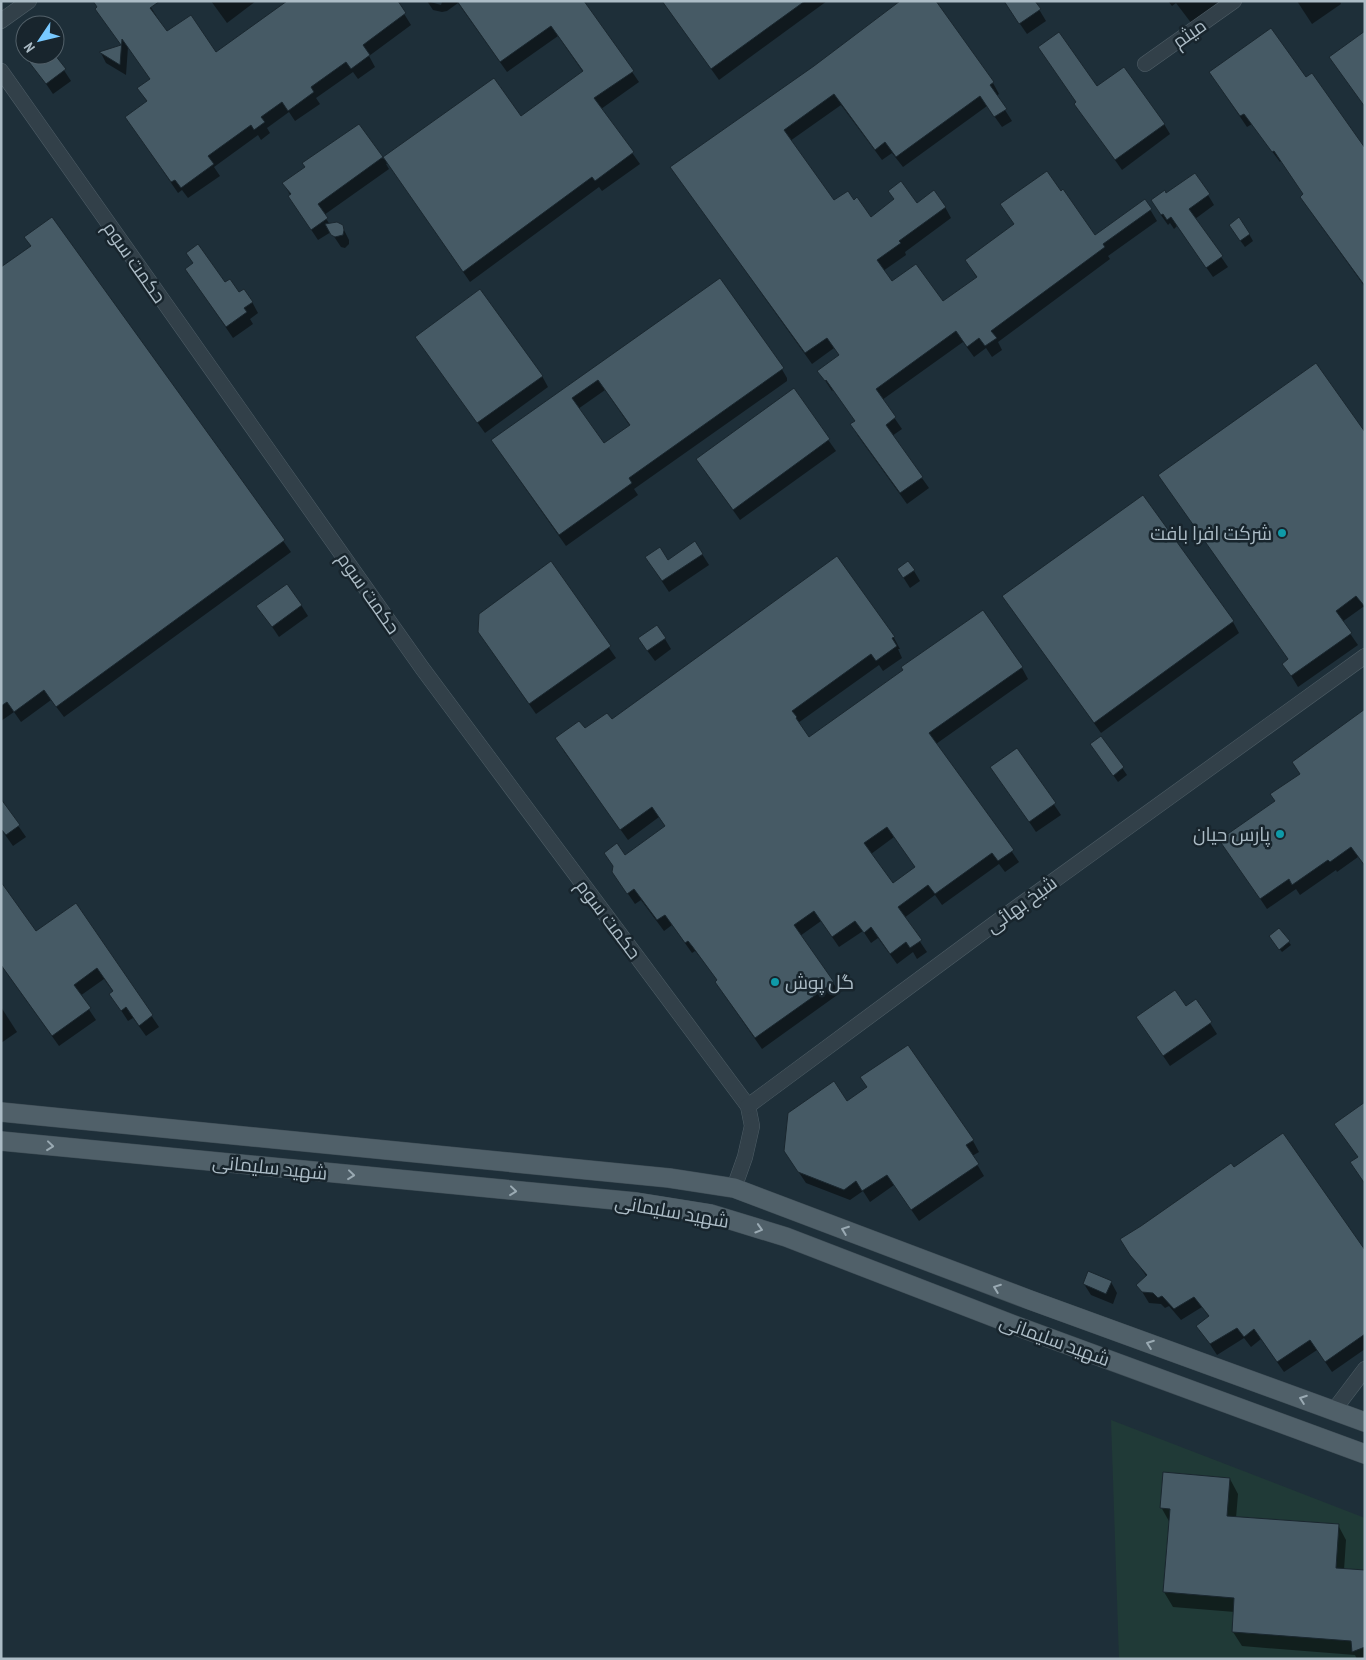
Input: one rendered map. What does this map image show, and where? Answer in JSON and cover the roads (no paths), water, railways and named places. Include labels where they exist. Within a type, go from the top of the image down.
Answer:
[{"type":"main road","name":"شهید سلیمانی","points":[[1,1112],[669,1178],[734,1188],[1030,1300],[1365,1422]]},
{"type":"main road","name":"شهید سلیمانی","points":[[1,1141],[636,1202],[711,1214],[786,1237],[1014,1326],[1365,1454]]},
{"type":"street","points":[[1,21],[29,1]]},
{"type":"street","name":"میثم","points":[[1145,64],[1234,1]]},
{"type":"street","name":"حکمت سوم","points":[[1,71],[422,668],[748,1106]]},
{"type":"street","name":"شیخ بهائی","points":[[748,1106],[1002,918],[1365,656]]},
{"type":"street","points":[[734,1188],[745,1157],[752,1126],[748,1106]]},
{"type":"street","points":[[1334,1410],[1365,1368]]},
{"type":"place","name":"شرکت افرا بافت","points":[[1282,533]]},
{"type":"place","name":"پارس حیان","points":[[1280,834]]},
{"type":"place","name":"گل پوش","points":[[775,982]]}]
